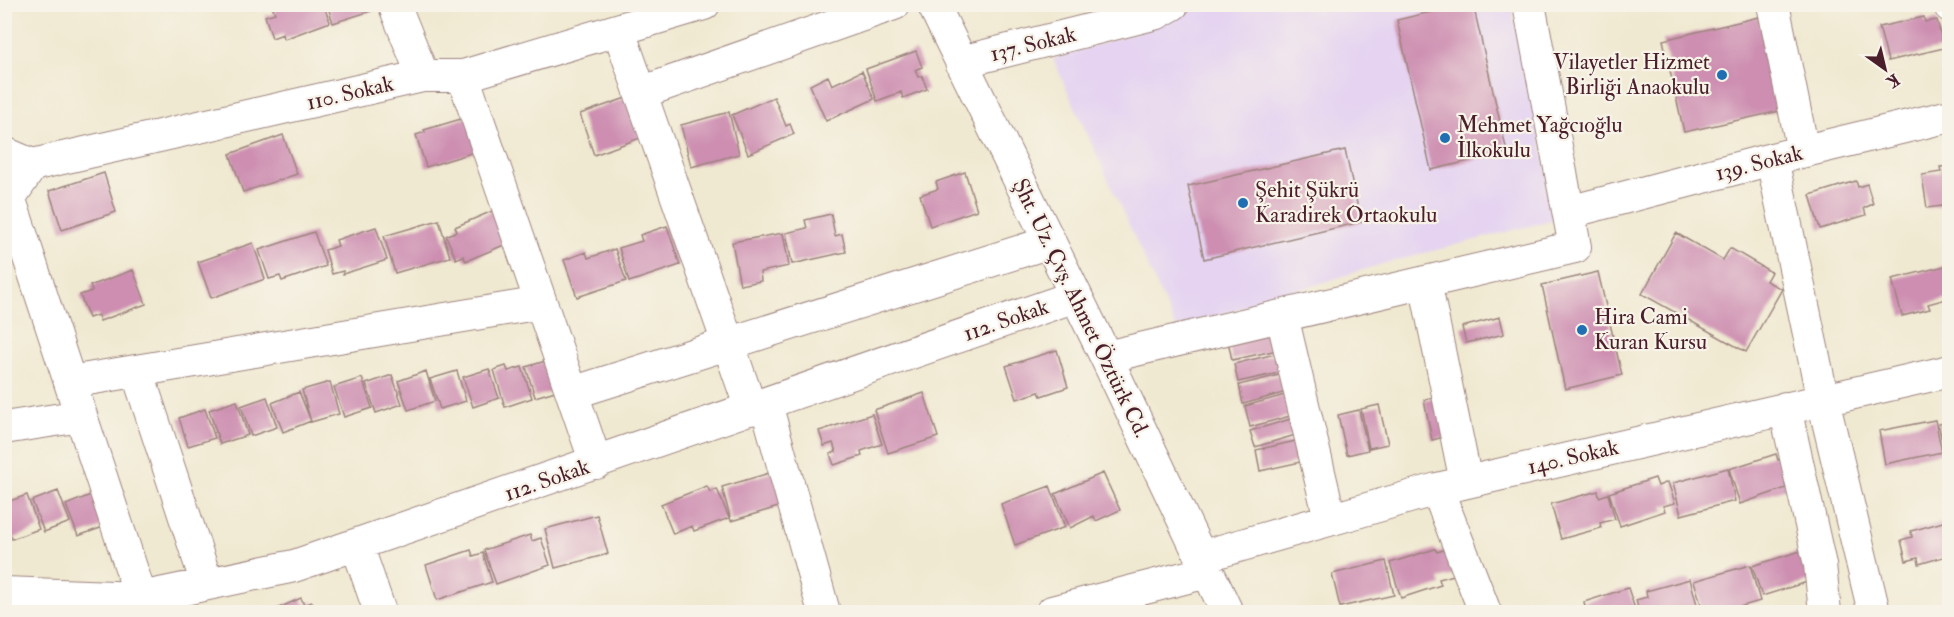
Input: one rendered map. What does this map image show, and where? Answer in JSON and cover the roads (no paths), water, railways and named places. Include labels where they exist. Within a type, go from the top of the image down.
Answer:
[{"type":"street","points":[[394,4],[423,76]]},
{"type":"street","name":"110. Sokak","points":[[7,203],[18,159],[423,76],[463,76],[704,4]]},
{"type":"street","points":[[640,93],[894,4]]},
{"type":"street","name":"Şht. Uz. Çvş. Ahmet Öztürk Cd.","points":[[933,4],[1106,357],[1227,612]]},
{"type":"street","name":"137. Sokak","points":[[961,62],[1157,13],[1173,4]]},
{"type":"street","points":[[1106,357],[1575,247],[1528,4]]},
{"type":"street","points":[[1773,4],[1803,152]]},
{"type":"street","points":[[619,31],[728,343],[758,406],[825,612]]},
{"type":"street","points":[[463,76],[596,463]]},
{"type":"street","name":"139. Sokak","points":[[1569,212],[1950,116]]},
{"type":"street","points":[[1772,159],[1822,400],[1874,612]]},
{"type":"street","points":[[7,203],[70,382],[141,598]]},
{"type":"street","points":[[572,393],[1050,242]]},
{"type":"street","points":[[1425,282],[1452,485],[1485,612]]},
{"type":"street","name":"112. Sokak","points":[[4,592],[141,598],[294,566],[1076,296]]},
{"type":"street","points":[[70,382],[541,303]]},
{"type":"street","points":[[1281,316],[1330,519]]},
{"type":"street","points":[[137,371],[207,584]]},
{"type":"street","name":"140. Sokak","points":[[1052,612],[1204,564],[1330,519],[1452,485],[1950,372]]},
{"type":"street","points":[[1785,408],[1820,565],[1825,612]]},
{"type":"street","points":[[4,428],[81,417]]},
{"type":"street","points":[[357,545],[380,612]]},
{"type":"place","name":"Vilayetler Hizmet Birliği Anaokulu","points":[[1722,75]]},
{"type":"place","name":"Mehmet Yağcıoğlu İlkokulu","points":[[1445,138]]},
{"type":"place","name":"Şehit Şükrü Karadirek Ortaokulu","points":[[1243,203]]},
{"type":"place","name":"Hira Cami Kuran Kursu","points":[[1582,330]]}]
